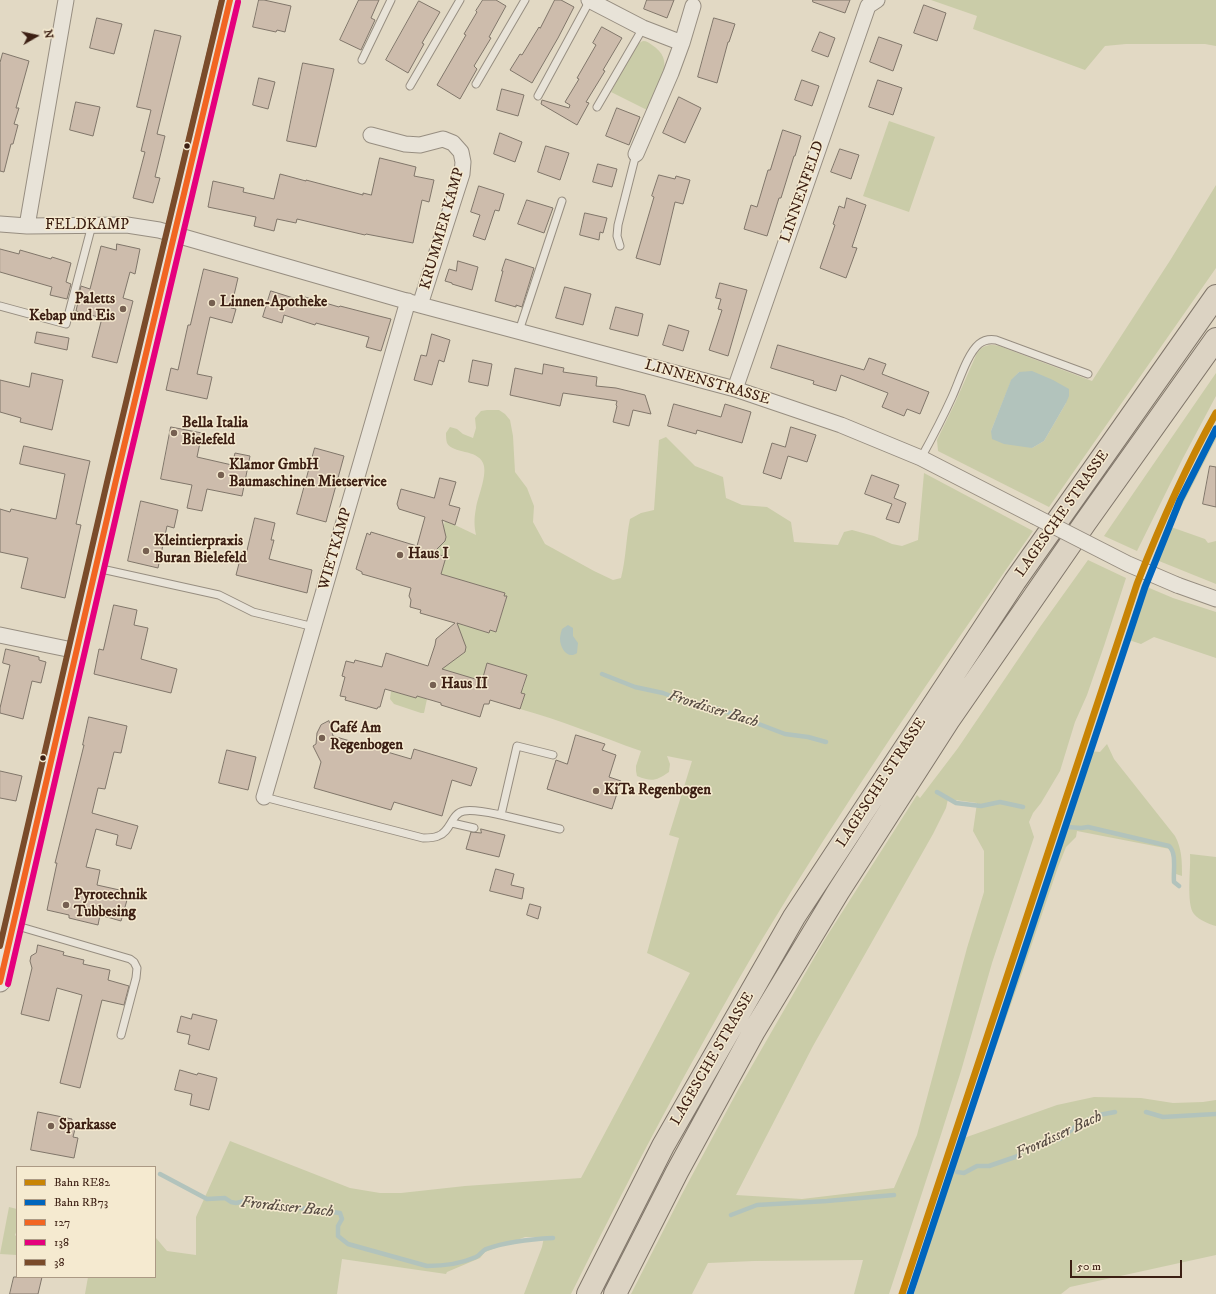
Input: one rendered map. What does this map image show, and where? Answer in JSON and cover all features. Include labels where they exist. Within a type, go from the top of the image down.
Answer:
[{"type":"highway","name":"LAGESCHE STRASSE","points":[[588,1294],[663,1146],[794,917],[1015,581],[1216,296]]},
{"type":"highway","name":"LAGESCHE STRASSE","points":[[615,1294],[677,1172],[754,1031],[838,892],[948,721],[1085,523],[1216,339]]},
{"type":"street","points":[[27,226],[66,0]]},
{"type":"street","points":[[0,982],[8,933],[77,651],[230,0]]},
{"type":"street","points":[[590,0],[643,28],[682,43]]},
{"type":"street","name":"LINNENFELD","points":[[735,389],[868,6],[876,0]]},
{"type":"street","points":[[636,154],[671,73],[693,6]]},
{"type":"street","name":"KRUMMER KAMP","points":[[372,135],[405,144],[420,146],[444,139],[453,144],[461,152],[463,162],[462,174],[414,303]]},
{"type":"street","name":"FELDKAMP","points":[[0,224],[27,226],[92,225],[141,227],[174,234]]},
{"type":"street","name":"LINNENSTRASSE","points":[[174,234],[414,303],[735,389],[841,425],[921,458],[1128,564],[1177,585],[1216,599]]},
{"type":"street","name":"WIETKAMP","points":[[264,797],[314,627],[414,303]]},
{"type":"street","points":[[0,635],[77,651]]},
{"type":"lane","points":[[362,60],[391,0]]},
{"type":"lane","points":[[410,86],[460,0]]},
{"type":"lane","points":[[476,84],[525,0]]},
{"type":"lane","points":[[538,96],[590,0]]},
{"type":"lane","points":[[597,107],[643,28]]},
{"type":"lane","points":[[620,246],[617,236],[618,225],[636,154]]},
{"type":"lane","points":[[519,331],[562,201]]},
{"type":"lane","points":[[0,306],[66,324],[92,225]]},
{"type":"lane","points":[[921,458],[952,398],[971,354],[983,341],[990,339],[996,340],[1088,374]]},
{"type":"lane","points":[[96,568],[219,595],[253,612],[314,627]]},
{"type":"lane","points":[[501,815],[517,746],[553,755]]},
{"type":"lane","points":[[264,797],[423,838],[439,836],[447,831],[455,816],[463,811],[501,815],[560,829]]},
{"type":"lane","points":[[452,822],[474,828]]},
{"type":"lane","points":[[8,933],[130,959],[134,962],[137,968],[136,978],[121,1035]]},
{"type":"green space","points":[[931,0],[1216,0],[1216,46],[1205,44],[1126,44],[1105,46],[1085,70],[973,29],[977,16]]},
{"type":"green space","points":[[646,41],[659,51],[663,57],[665,65],[649,111],[611,92],[637,44]]},
{"type":"green space","points":[[889,121],[935,137],[909,212],[863,196]]},
{"type":"green space","points":[[1216,185],[1216,268],[1049,507],[938,451],[937,440],[977,353],[982,348],[990,345],[999,346],[1092,381],[1171,259]],"holes":[[[1019,372],[1066,403],[1044,441],[1032,448],[991,431],[1011,381]]]},
{"type":"green space","points":[[1216,373],[1216,396],[1183,458],[1137,551],[1104,536]]},
{"type":"green space","points":[[499,410],[510,420],[513,436],[515,472],[527,488],[534,506],[533,522],[545,544],[613,580],[621,578],[630,519],[641,513],[654,510],[659,440],[666,437],[695,466],[723,477],[726,498],[742,505],[767,507],[791,522],[794,542],[838,545],[844,532],[852,530],[902,546],[918,540],[924,473],[1033,531],[857,788],[790,893],[709,1032],[662,1118],[571,1294],[524,1294],[542,1247],[544,1237],[525,1237],[485,1252],[480,1258],[447,1272],[446,1274],[342,1259],[337,1294],[85,1294],[88,1278],[156,1278],[156,1238],[167,1251],[196,1255],[196,1217],[230,1141],[350,1188],[380,1193],[401,1193],[465,1186],[581,1178],[690,973],[647,953],[679,838],[669,835],[692,761],[667,756],[670,764],[669,772],[654,780],[642,778],[637,776],[636,771],[636,766],[641,751],[566,723],[520,709],[525,694],[520,693],[521,689],[523,689],[527,675],[487,663],[483,681],[441,672],[442,667],[464,652],[466,648],[464,643],[450,637],[455,620],[463,623],[463,625],[473,628],[479,627],[479,630],[489,633],[490,630],[496,632],[507,597],[504,596],[505,593],[494,590],[493,592],[488,591],[489,588],[437,576],[441,573],[446,557],[435,554],[438,544],[445,541],[446,538],[442,531],[445,521],[476,535],[474,522],[475,512],[484,473],[483,463],[480,459],[471,453],[454,449],[450,446],[447,443],[446,433],[450,427],[457,429],[463,434],[473,438],[476,428],[475,418],[481,411]]},
{"type":"green space","points":[[1216,426],[1216,439],[1171,527],[1205,539],[1208,543],[1216,541],[1216,584],[1154,559],[1188,479]]},
{"type":"green space","points":[[1088,560],[1126,578],[1087,695],[1075,722],[1060,771],[1041,803],[1033,813],[1029,822],[1034,837],[992,963],[961,1071],[889,1294],[854,1294],[863,1260],[708,1263],[692,1294],[631,1294],[682,1194],[738,1090],[825,939],[917,795],[920,798],[958,748],[1040,627]],"holes":[[[948,799],[977,803],[973,831],[984,851],[984,892],[967,948],[917,1135],[894,1188],[802,1199],[736,1195],[813,1046],[933,834],[946,808]]]},
{"type":"green space","points":[[1147,587],[1173,598],[1216,612],[1216,658],[1154,637],[1141,644],[1129,640]]},
{"type":"green space","points":[[391,691],[416,698],[417,696],[427,699],[424,713],[394,704],[390,699]]},
{"type":"green space","points":[[1107,744],[1114,759],[1175,836],[1182,860],[1182,876],[1176,874],[1173,855],[1170,849],[1077,831],[1076,837],[1066,847],[1058,867],[964,1138],[1057,1105],[1094,1097],[1141,1098],[1173,1103],[1216,1100],[1216,1255],[1070,1287],[1061,1294],[914,1294],[1070,801],[1082,779],[1090,751],[1100,752]]},
{"type":"green space","points":[[1190,854],[1216,857],[1216,926],[1199,918],[1194,914],[1192,909],[1189,894]]},
{"type":"green space","points":[[9,1207],[16,1209],[16,1255],[0,1254]]},
{"type":"shaded area","points":[[1032,371],[1069,389],[1069,396],[1066,403],[1044,441],[1032,448],[1004,444],[992,439],[991,431],[1011,380],[1019,372]]},
{"type":"shaded area","points":[[568,625],[573,628],[573,636],[578,643],[577,653],[574,655],[565,652],[560,642],[562,629]]},
{"type":"building","points":[[259,0],[291,6],[285,32],[277,30],[276,32],[253,27]]},
{"type":"building","points":[[359,0],[379,0],[371,18],[375,20],[361,50],[340,40]]},
{"type":"building","points":[[483,0],[496,0],[506,6],[489,37],[491,38],[474,66],[477,69],[460,99],[437,85],[466,35],[464,34]]},
{"type":"building","points":[[555,0],[561,0],[574,7],[532,83],[510,70],[520,54],[522,55],[539,27],[540,28]]},
{"type":"building","points":[[647,0],[674,0],[667,18],[644,9]]},
{"type":"building","points":[[813,0],[850,0],[845,13],[813,2]]},
{"type":"building","points":[[419,1],[440,12],[422,43],[424,44],[408,73],[386,60]]},
{"type":"building","points":[[924,5],[946,13],[937,41],[914,33]]},
{"type":"building","points":[[97,18],[122,24],[114,54],[90,48]]},
{"type":"building","points":[[714,18],[735,24],[728,42],[717,83],[698,77]]},
{"type":"building","points":[[602,27],[622,38],[603,70],[605,71],[586,102],[589,103],[577,125],[541,104],[542,100],[569,108],[570,105],[565,102],[579,79],[577,78],[596,45],[593,43]]},
{"type":"building","points":[[155,30],[181,36],[157,134],[165,136],[155,177],[160,178],[153,203],[133,198],[145,152],[141,151],[151,110],[137,107]]},
{"type":"building","points":[[820,32],[835,38],[828,57],[812,51]]},
{"type":"building","points":[[879,37],[902,45],[893,71],[870,62]]},
{"type":"building","points":[[3,53],[29,61],[16,108],[19,108],[14,124],[18,125],[13,144],[11,144],[4,172],[0,171],[0,63]]},
{"type":"building","points":[[303,63],[334,69],[316,147],[287,141]]},
{"type":"building","points":[[259,78],[275,82],[268,109],[253,105]]},
{"type":"building","points":[[802,80],[819,86],[812,106],[795,100]]},
{"type":"building","points":[[878,80],[902,88],[893,115],[869,107]]},
{"type":"building","points":[[502,89],[524,95],[518,116],[497,110]]},
{"type":"building","points":[[679,97],[701,108],[685,143],[663,133]]},
{"type":"building","points":[[76,102],[100,107],[93,136],[70,130]]},
{"type":"building","points":[[617,108],[640,117],[629,145],[606,136]]},
{"type":"building","points":[[783,130],[801,136],[767,236],[744,229],[751,205],[757,207],[768,170],[770,170]]},
{"type":"building","points":[[500,133],[522,142],[515,162],[494,154]]},
{"type":"building","points":[[546,146],[569,153],[560,180],[538,172]]},
{"type":"building","points":[[840,149],[859,155],[851,179],[831,172]]},
{"type":"building","points":[[380,158],[416,167],[414,176],[434,180],[429,202],[422,200],[413,243],[365,235],[297,219],[296,223],[277,219],[274,231],[254,226],[256,217],[208,207],[213,181],[244,188],[243,192],[274,199],[280,174],[363,195],[363,193],[371,195]]},
{"type":"building","points":[[598,164],[617,169],[612,187],[593,182]]},
{"type":"building","points":[[659,175],[675,179],[676,176],[690,180],[683,204],[675,202],[660,265],[636,258]]},
{"type":"building","points":[[479,186],[504,194],[499,211],[495,210],[485,240],[473,236],[480,215],[471,212]]},
{"type":"building","points":[[847,198],[866,205],[852,247],[857,248],[846,278],[820,268],[835,225],[833,224],[839,206],[844,208]]},
{"type":"building","points":[[527,200],[553,208],[544,233],[518,224]]},
{"type":"building","points":[[585,213],[607,218],[603,233],[600,232],[599,240],[580,235]]},
{"type":"building","points":[[117,244],[140,249],[135,274],[130,272],[123,298],[133,301],[117,363],[92,357],[102,318],[76,311],[81,286],[90,289],[101,246],[116,250]]},
{"type":"building","points":[[0,249],[19,254],[20,250],[71,263],[66,282],[71,284],[67,299],[50,295],[52,287],[0,272]]},
{"type":"building","points":[[506,259],[534,268],[522,307],[516,305],[516,307],[495,301]]},
{"type":"building","points":[[458,261],[478,267],[472,290],[445,281],[449,269],[456,271]]},
{"type":"building","points":[[204,269],[238,278],[231,308],[236,309],[232,323],[210,317],[197,374],[212,377],[207,399],[166,390],[171,368],[178,370],[188,325],[190,325]]},
{"type":"building","points":[[720,283],[747,290],[728,356],[709,350],[722,310],[718,309],[721,299],[716,298]]},
{"type":"building","points":[[565,287],[591,294],[583,325],[556,318]]},
{"type":"building","points":[[271,291],[303,301],[305,297],[339,307],[391,319],[381,351],[366,347],[369,337],[316,323],[315,325],[284,315],[282,323],[263,317]]},
{"type":"building","points":[[616,307],[643,314],[638,336],[610,329]]},
{"type":"building","points":[[669,325],[689,331],[683,351],[663,345]]},
{"type":"building","points":[[37,332],[69,338],[67,350],[35,343]]},
{"type":"building","points":[[432,334],[450,340],[444,362],[439,360],[432,385],[414,380],[421,355],[426,356]]},
{"type":"building","points":[[778,345],[864,370],[869,358],[886,364],[882,374],[929,392],[920,414],[907,409],[904,416],[882,407],[888,393],[841,375],[836,391],[813,384],[814,381],[771,368]]},
{"type":"building","points":[[473,360],[492,364],[488,386],[469,382]]},
{"type":"building","points":[[544,364],[564,368],[563,372],[597,377],[596,386],[616,388],[645,395],[651,414],[633,410],[629,426],[613,422],[617,401],[563,393],[560,406],[510,395],[515,368],[542,374]]},
{"type":"building","points":[[32,373],[63,380],[52,430],[20,422],[21,418],[0,412],[0,380],[29,387]]},
{"type":"building","points":[[674,404],[721,417],[725,404],[751,412],[742,443],[697,430],[696,434],[668,426]]},
{"type":"building","points":[[171,427],[202,433],[197,457],[232,465],[235,453],[250,456],[242,496],[207,489],[202,511],[187,508],[192,485],[161,479]]},
{"type":"building","points":[[791,427],[816,435],[807,462],[788,456],[781,479],[763,473],[772,443],[785,447]]},
{"type":"building","points":[[24,446],[90,461],[76,524],[81,525],[65,598],[21,588],[28,558],[0,552],[0,509],[10,512],[11,509],[56,519],[65,474],[20,464]]},
{"type":"building","points":[[315,448],[344,456],[326,522],[297,514]]},
{"type":"building","points":[[1210,466],[1216,467],[1216,507],[1203,504]]},
{"type":"building","points":[[872,475],[899,485],[894,498],[906,503],[899,523],[886,519],[892,504],[865,494]]},
{"type":"building","points":[[440,478],[456,482],[449,505],[460,508],[455,525],[442,520],[446,537],[445,541],[433,553],[446,557],[441,574],[505,593],[504,596],[507,596],[496,632],[490,630],[489,633],[457,623],[466,647],[465,652],[442,669],[482,681],[487,663],[527,675],[521,693],[525,694],[520,709],[490,700],[489,704],[484,704],[480,717],[441,705],[441,703],[417,696],[416,698],[385,689],[380,707],[377,709],[345,700],[346,697],[340,696],[345,677],[342,676],[346,661],[354,663],[355,660],[382,667],[386,653],[428,666],[436,639],[455,623],[420,613],[421,610],[410,607],[411,600],[409,596],[411,588],[362,574],[362,572],[356,569],[367,533],[370,535],[371,532],[417,546],[425,517],[399,509],[397,504],[401,489],[434,498]]},
{"type":"building","points":[[141,501],[178,510],[174,528],[167,526],[158,568],[128,561]]},
{"type":"building","points":[[255,518],[275,523],[271,540],[274,540],[269,559],[312,570],[307,593],[236,575],[242,552],[246,553]]},
{"type":"building","points":[[114,605],[137,610],[134,625],[148,628],[141,659],[177,669],[171,693],[94,674],[99,649],[103,650]]},
{"type":"building","points":[[6,649],[39,657],[39,660],[46,662],[41,683],[32,681],[23,719],[0,713],[10,665],[3,663]]},
{"type":"building","points":[[89,717],[127,726],[121,753],[114,752],[105,789],[98,788],[92,813],[138,826],[131,849],[116,845],[118,835],[96,829],[86,867],[100,870],[97,885],[124,891],[122,898],[127,900],[121,921],[100,915],[98,925],[69,918],[69,915],[47,910],[57,863],[55,863],[84,745]]},
{"type":"building","points":[[329,721],[333,736],[411,759],[414,749],[477,768],[471,786],[452,780],[442,816],[394,802],[391,810],[314,788],[321,762],[313,746],[316,744],[317,733],[321,725]]},
{"type":"building","points":[[576,735],[605,744],[602,750],[616,755],[609,777],[621,781],[612,809],[547,789],[556,760],[567,764]]},
{"type":"building","points":[[227,750],[256,757],[248,790],[219,783]]},
{"type":"building","points":[[0,771],[22,776],[16,801],[0,798]]},
{"type":"building","points":[[481,829],[505,835],[499,857],[466,849],[471,832],[481,833]]},
{"type":"building","points":[[496,869],[514,874],[511,885],[524,888],[522,899],[490,891]]},
{"type":"building","points":[[530,904],[541,907],[538,919],[527,915]]},
{"type":"building","points":[[38,945],[64,952],[63,955],[84,960],[83,964],[110,970],[108,980],[129,986],[124,1005],[102,1000],[80,1088],[60,1083],[82,995],[57,988],[49,1021],[21,1014],[32,968],[30,961],[31,956],[36,953]]},
{"type":"building","points":[[193,1014],[217,1020],[209,1050],[188,1044],[190,1035],[177,1032],[181,1016],[191,1019]]},
{"type":"building","points":[[180,1070],[197,1075],[198,1073],[217,1078],[209,1110],[190,1105],[192,1094],[175,1090]]},
{"type":"building","points":[[38,1112],[72,1119],[71,1128],[75,1129],[73,1137],[78,1138],[74,1158],[31,1150]]},
{"type":"building","points":[[14,1277],[42,1278],[38,1294],[10,1294]]},
{"type":"waterway","name":"Frordisser Bach","points":[[602,674],[635,687],[663,693],[722,710],[785,734],[808,737],[826,742]]},
{"type":"waterway","name":"Frordisser Bach","points":[[937,792],[956,803],[981,806],[1000,802],[1023,807]]},
{"type":"waterway","name":"Frordisser Bach","points":[[1067,827],[1088,827],[1169,846],[1174,858],[1174,882],[1179,886]]},
{"type":"waterway","name":"Frordisser Bach","points":[[957,1172],[964,1173],[977,1166],[989,1166],[1018,1156],[1022,1150],[1037,1146],[1045,1141],[1060,1139],[1080,1123],[1099,1115],[1115,1112]]},
{"type":"waterway","name":"Frordisser Bach","points":[[1146,1112],[1163,1117],[1216,1114]]},
{"type":"waterway","name":"Frordisser Bach","points":[[160,1174],[207,1199],[225,1198],[236,1203],[245,1201],[340,1213],[342,1219],[338,1226],[338,1236],[348,1244],[427,1266],[458,1263],[476,1257],[486,1249],[502,1244],[553,1238]]},
{"type":"waterway","name":"Frordisser Bach","points":[[731,1215],[757,1205],[894,1195]]},
{"type":"rail line","name":"RE82","points":[[902,1294],[1137,584],[1174,497],[1216,413]]},
{"type":"rail line","name":"RB73","points":[[910,1294],[1145,587],[1180,500],[1216,429]]},
{"type":"transit line","name":"38","points":[[0,946],[108,478],[222,0]]},
{"type":"transit line","name":"127","points":[[0,982],[116,480],[230,0]]},
{"type":"transit line","name":"138","points":[[8,984],[124,482],[238,2]]},
{"type":"place","name":"Linnen-Apotheke","points":[[212,303]]},
{"type":"place","name":"Paletts Kebap und Eis","points":[[123,309]]},
{"type":"place","name":"Bella Italia Bielefeld","points":[[174,433]]},
{"type":"place","name":"Klamor GmbH Baumaschinen Mietservice","points":[[221,475]]},
{"type":"place","name":"Kleintierpraxis Buran Bielefeld","points":[[146,551]]},
{"type":"place","name":"Haus I","points":[[400,555]]},
{"type":"place","name":"Haus II","points":[[433,685]]},
{"type":"place","name":"Café Am Regenbogen","points":[[322,738]]},
{"type":"place","name":"KiTa Regenbogen","points":[[596,791]]},
{"type":"place","name":"Pyrotechnik Tubbesing","points":[[66,905]]},
{"type":"place","name":"Sparkasse","points":[[51,1126]]}]
